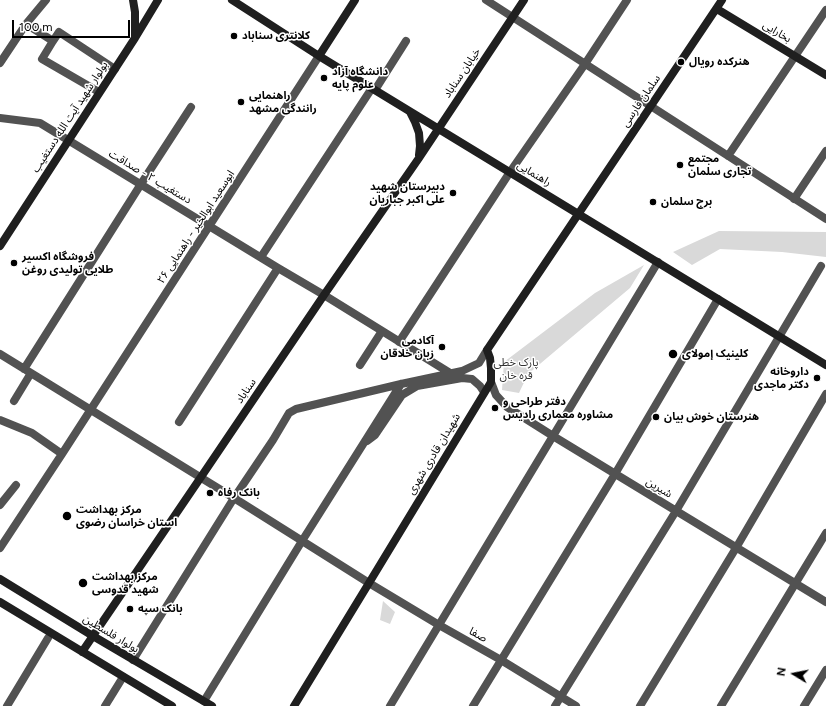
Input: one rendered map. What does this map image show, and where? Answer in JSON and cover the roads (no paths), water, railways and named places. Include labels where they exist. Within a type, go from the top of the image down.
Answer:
[{"type":"main road","points":[[133,0],[135,12],[135,38]]},
{"type":"main road","points":[[157,2],[167,0]]},
{"type":"main road","points":[[226,0],[234,1]]},
{"type":"main road","points":[[319,56],[355,0]]},
{"type":"main road","name":"خیابان سناباد","points":[[418,158],[524,0]]},
{"type":"main road","name":"سلمان فارسی","points":[[579,214],[722,0]]},
{"type":"main road","name":"راهنمایی","points":[[234,1],[319,56],[826,365]]},
{"type":"main road","name":"بولوار شهید آیت الله دستغیب","points":[[0,246],[157,2]]},
{"type":"main road","name":"بخارایی","points":[[717,8],[826,75]]},
{"type":"main road","points":[[409,111],[419,133],[420,146],[418,158]]},
{"type":"main road","name":"سناباد","points":[[93,636],[324,294],[418,158]]},
{"type":"main road","points":[[491,382],[490,358],[487,350],[579,214]]},
{"type":"main road","name":"شهیدان قادری شهری","points":[[294,706],[491,382]]},
{"type":"main road","name":"بولوار فلسطین","points":[[0,579],[212,706]]},
{"type":"main road","points":[[0,602],[172,706]]},
{"type":"main road","points":[[82,652],[93,636]]},
{"type":"street","points":[[0,63],[26,24],[46,0]]},
{"type":"street","points":[[486,0],[826,219]]},
{"type":"street","points":[[399,342],[510,172],[585,64],[627,0]]},
{"type":"street","points":[[728,156],[826,10]]},
{"type":"street","points":[[26,24],[53,41]]},
{"type":"street","points":[[100,92],[42,59],[53,41],[59,32],[115,69]]},
{"type":"street","points":[[261,257],[406,41]]},
{"type":"street","name":"ابوسعید ابوالخیر - راهنمایی ۲۶","points":[[0,548],[91,410],[319,56]]},
{"type":"street","points":[[14,401],[28,371],[141,184],[191,107]]},
{"type":"street","name":"دستغیب ۲ - صداقت","points":[[0,118],[40,123],[278,268],[324,294]]},
{"type":"street","points":[[794,199],[826,151]]},
{"type":"street","points":[[390,706],[658,262]]},
{"type":"street","points":[[556,706],[676,511],[821,266]]},
{"type":"street","points":[[179,422],[278,268]]},
{"type":"street","points":[[324,294],[450,373]]},
{"type":"street","points":[[473,706],[615,474],[718,298]]},
{"type":"street","points":[[360,365],[382,331]]},
{"type":"street","points":[[133,660],[289,413],[296,408],[462,371],[479,362],[487,350]]},
{"type":"street","name":"صفا","points":[[0,354],[201,477],[369,583],[438,625],[501,660],[576,706]]},
{"type":"street","points":[[363,443],[375,435],[402,395],[417,386],[462,378],[472,379],[484,392]]},
{"type":"street","name":"شیرین","points":[[491,382],[496,395],[507,407],[826,602]]},
{"type":"street","points":[[204,701],[302,541],[401,384]]},
{"type":"street","points":[[640,706],[736,548],[826,394]]},
{"type":"street","points":[[0,420],[32,433],[62,454]]},
{"type":"street","points":[[0,505],[16,485]]},
{"type":"street","points":[[722,706],[826,533]]},
{"type":"street","points":[[7,706],[48,638]]},
{"type":"street","points":[[804,706],[826,670]]},
{"type":"street","points":[[105,706],[123,676]]},
{"type":"place","name":"کلانتری سناباد","points":[[234,36]]},
{"type":"place","name":"هنرکده رویال","points":[[681,62]]},
{"type":"place","name":"دانشگاه آزاد علوم پایه","points":[[324,78]]},
{"type":"place","name":"راهنمایی رانندگی مشهد","points":[[241,102]]},
{"type":"place","name":"مجتمع تجاری سلمان","points":[[680,165]]},
{"type":"place","name":"دبیرستان شهید علی اکبر جباریان","points":[[453,193]]},
{"type":"place","name":"برج سلمان","points":[[653,202]]},
{"type":"place","name":"فروشگاه اکسیر طلایی تولیدی روغن","points":[[14,263]]},
{"type":"place","name":"آکادمی زبان خلاقان","points":[[442,347]]},
{"type":"place","name":"کلینیک إمولای","points":[[673,354]]},
{"type":"place","name":"داروخانه دکتر ماجدی","points":[[817,378]]},
{"type":"place","name":"دفتر طراحی و مشاوره معماری رادیس","points":[[495,408]]},
{"type":"place","name":"هنرستان خوش بیان","points":[[656,417]]},
{"type":"place","name":"بانک رفاه","points":[[210,493]]},
{"type":"place","name":"مرکز بهداشت استان خراسان رضوی","points":[[67,516]]},
{"type":"place","name":"مرکز بهداشت شهید قدوسی","points":[[83,583]]},
{"type":"place","name":"بانک سپه","points":[[130,609]]},
{"type":"park label","name":"پارک خطی قره خان","points":[[516,369]]}]
